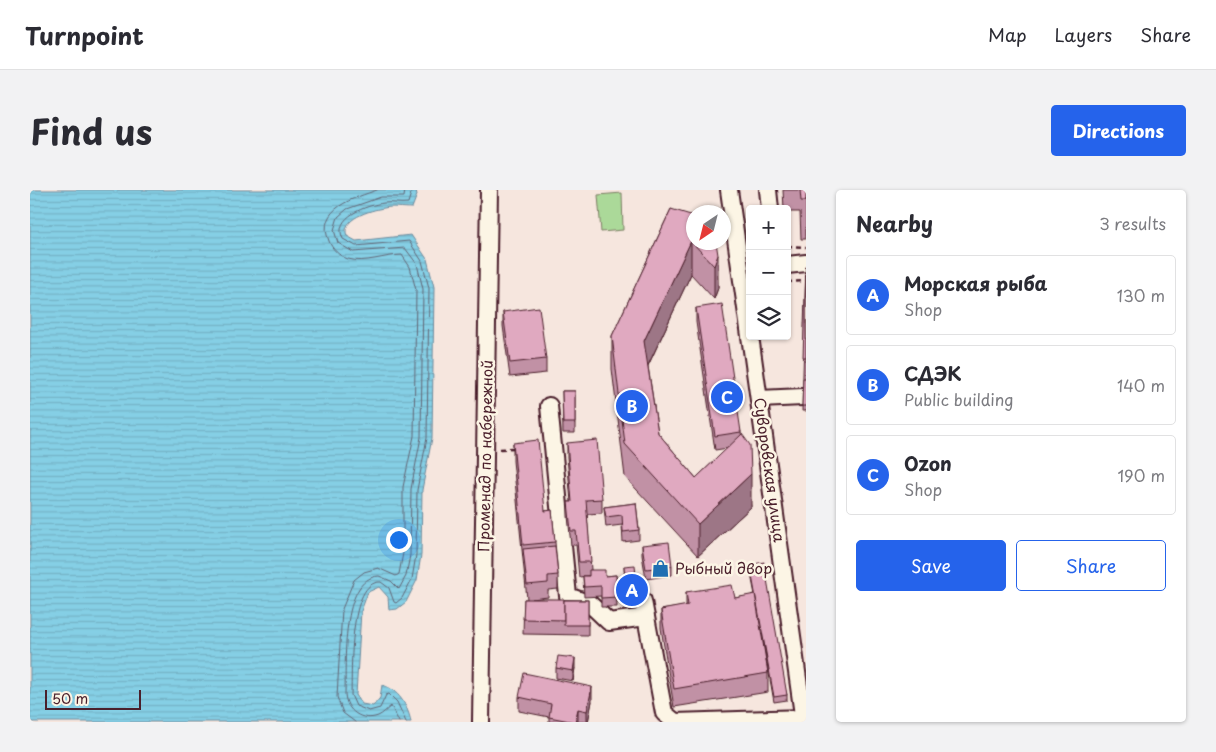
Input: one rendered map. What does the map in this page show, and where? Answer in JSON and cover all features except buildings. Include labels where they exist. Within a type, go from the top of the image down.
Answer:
[{"type":"street","name":"Променад по набережной","points":[[481,722],[489,190]]},
{"type":"street","name":"Суворовская улица","points":[[729,190],[745,269],[747,295]]},
{"type":"street","points":[[768,190],[770,205]]},
{"type":"street","points":[[791,265],[806,263]]},
{"type":"street","name":"Суворовская улица","points":[[751,340],[803,694],[804,720]]},
{"type":"street","points":[[759,399],[803,397]]},
{"type":"street","points":[[549,406],[568,596],[590,604],[610,622],[644,609],[664,713],[675,722],[804,720]]},
{"type":"path","points":[[791,246],[806,247]]},
{"type":"path","points":[[791,282],[806,281]]},
{"type":"path","points":[[486,450],[514,448]]},
{"type":"green space","points":[[622,193],[623,230],[601,232],[598,195]]},
{"type":"water","points":[[30,190],[416,190],[417,195],[412,208],[390,207],[364,213],[352,220],[346,230],[347,236],[356,241],[411,235],[427,259],[434,287],[432,438],[422,490],[421,555],[417,580],[406,602],[397,609],[389,610],[388,597],[379,587],[368,592],[361,611],[356,695],[362,704],[373,706],[380,698],[382,685],[388,687],[401,699],[411,722],[30,722]]},
{"type":"place","name":"Ozon","points":[[727,397]]},
{"type":"place","name":"СДЭК","points":[[632,406]]},
{"type":"place","name":"Рыбный двор","points":[[661,569]]},
{"type":"place","name":"Морская рыба","points":[[632,590]]}]
